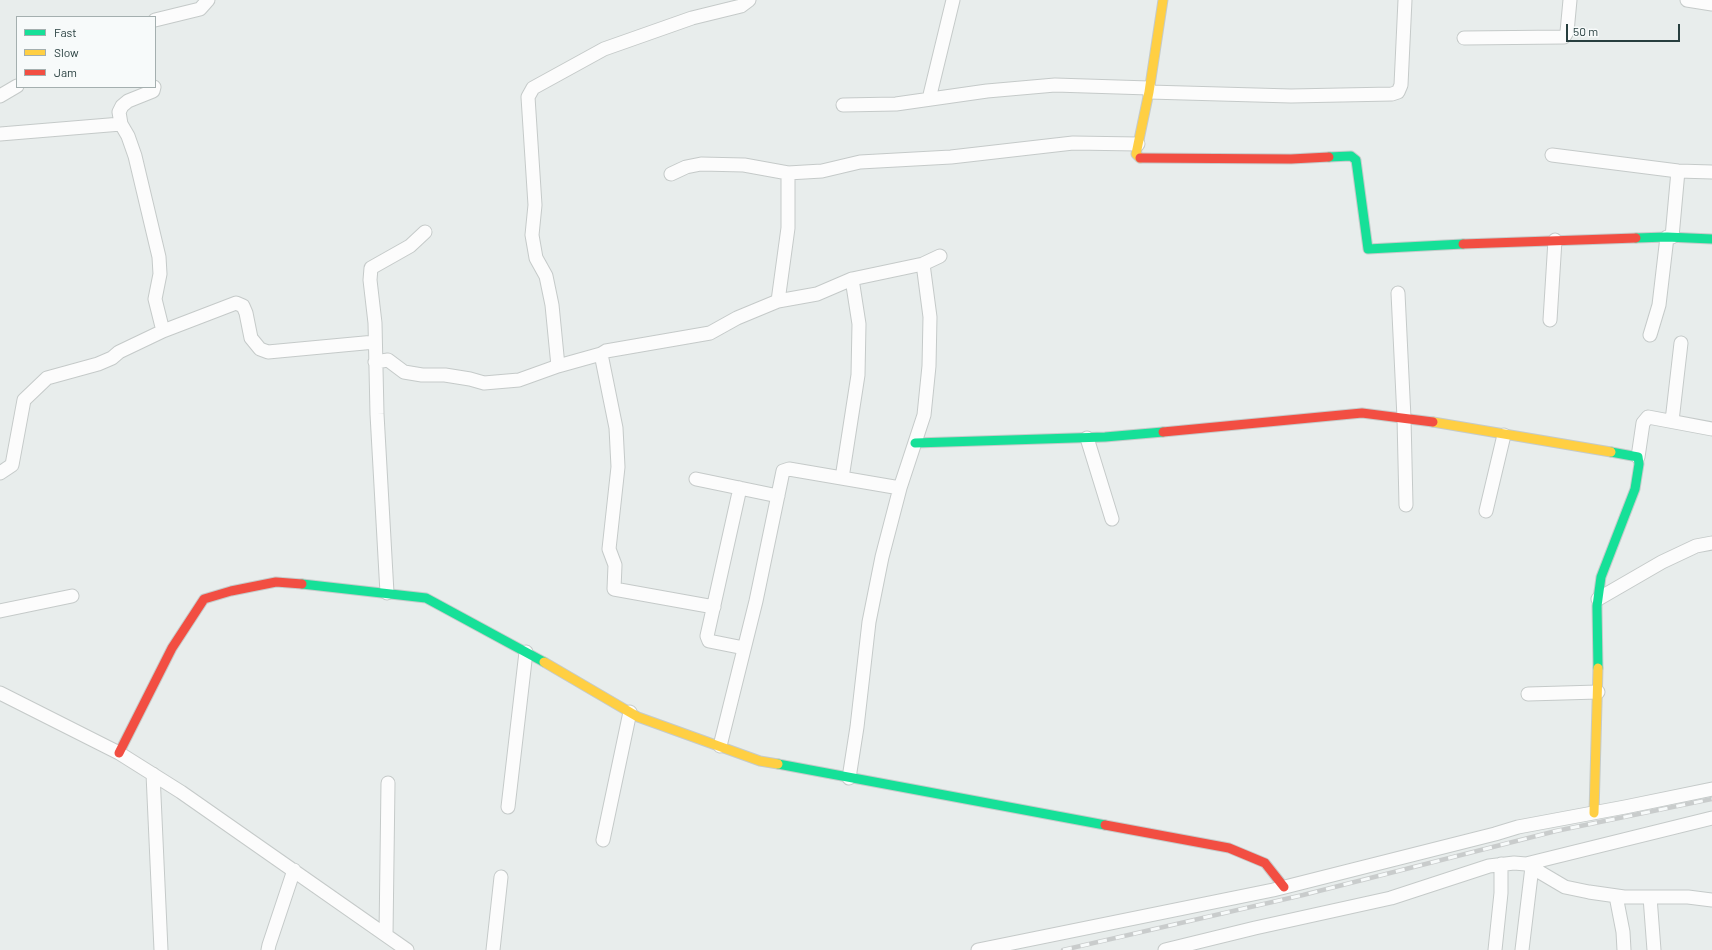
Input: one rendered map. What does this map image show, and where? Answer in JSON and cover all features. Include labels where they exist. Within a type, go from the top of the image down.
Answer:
[{"type":"street","points":[[156,20],[200,9],[208,0]]},
{"type":"street","points":[[558,366],[552,305],[546,276],[536,258],[532,235],[535,205],[528,97],[533,88],[604,49],[692,18],[741,6],[749,0]]},
{"type":"street","points":[[930,99],[953,0]]},
{"type":"street","points":[[1163,0],[1149,90],[1136,154],[1140,158],[1291,159],[1351,156],[1356,160],[1368,249],[1555,240],[1669,237],[1712,239]]},
{"type":"street","points":[[843,105],[896,104],[986,91],[1055,85],[1291,96],[1392,94],[1398,92],[1401,85],[1405,0]]},
{"type":"street","points":[[1464,38],[1564,37],[1570,0]]},
{"type":"street","points":[[1687,0],[1712,4]]},
{"type":"street","points":[[0,96],[16,87]]},
{"type":"street","points":[[154,88],[154,91],[128,101],[122,106],[119,112],[121,124],[128,136],[135,156],[159,257],[160,274],[155,299],[163,331]]},
{"type":"street","points":[[0,134],[121,124]]},
{"type":"street","points":[[671,174],[686,167],[701,164],[744,165],[788,173],[822,171],[860,162],[951,157],[1073,143],[1138,144]]},
{"type":"street","points":[[1552,155],[1678,171],[1712,172]]},
{"type":"street","points":[[1650,335],[1659,305],[1678,171]]},
{"type":"street","points":[[778,301],[788,228],[788,173]]},
{"type":"street","points":[[387,593],[375,362],[375,323],[370,280],[371,268],[410,246],[425,232]]},
{"type":"street","points":[[1550,320],[1555,240]]},
{"type":"street","points":[[375,362],[388,360],[404,372],[422,375],[445,375],[484,383],[519,380],[558,366],[601,354],[606,350],[710,333],[737,318],[778,301],[817,294],[852,279],[924,264],[940,256]]},
{"type":"street","points":[[849,778],[857,727],[869,622],[882,557],[900,488],[924,415],[929,366],[930,318],[924,264]]},
{"type":"street","points":[[842,478],[858,375],[859,324],[852,279]]},
{"type":"street","points":[[1398,293],[1404,418],[1406,505]]},
{"type":"street","points":[[0,473],[12,465],[24,400],[47,378],[98,364],[163,331],[236,304],[243,306],[246,313],[251,338],[260,349],[268,352],[375,342]]},
{"type":"street","points":[[1672,421],[1681,343]]},
{"type":"street","points":[[601,354],[616,428],[618,467],[609,549],[615,565],[614,589],[714,607]]},
{"type":"street","points":[[915,443],[1086,438],[1362,413],[1404,418],[1638,457]]},
{"type":"street","points":[[1594,813],[1598,692],[1598,599],[1601,577],[1635,489],[1643,423],[1648,417],[1712,429]]},
{"type":"street","points":[[1486,511],[1504,435]]},
{"type":"street","points":[[1086,438],[1112,519]]},
{"type":"street","points":[[720,746],[756,601],[784,471],[789,469],[900,488]]},
{"type":"street","points":[[696,479],[778,496]]},
{"type":"street","points":[[740,488],[707,636],[709,641],[744,648]]},
{"type":"street","points":[[1598,599],[1662,562],[1696,546],[1712,543]]},
{"type":"street","points":[[120,753],[172,648],[204,600],[231,591],[276,582],[387,593],[426,598],[526,652],[638,717],[760,761],[1229,848],[1265,863],[1284,887]]},
{"type":"street","points":[[0,611],[72,596]]},
{"type":"street","points":[[508,807],[526,652]]},
{"type":"street","points":[[1528,694],[1598,692]]},
{"type":"street","points":[[0,693],[120,753],[294,870],[408,950]]},
{"type":"street","points":[[603,840],[630,712]]},
{"type":"street","points":[[153,774],[161,950]]},
{"type":"street","points":[[386,935],[388,783]]},
{"type":"street","points":[[978,950],[1284,887],[1495,834],[1518,826],[1594,813],[1712,789]]},
{"type":"street","points":[[1165,950],[1254,928],[1391,898],[1489,866],[1514,863],[1529,865],[1712,818]]},
{"type":"street","points":[[1495,950],[1501,893],[1501,864]]},
{"type":"street","points":[[1529,865],[1549,879],[1565,887],[1589,892],[1616,896],[1688,897],[1712,900]]},
{"type":"street","points":[[1522,950],[1529,865]]},
{"type":"street","points":[[268,950],[294,870]]},
{"type":"street","points":[[493,950],[501,877]]},
{"type":"street","points":[[1616,896],[1623,932],[1624,950]]},
{"type":"street","points":[[1650,897],[1654,950]]},
{"type":"railway","points":[[1063,950],[1303,895],[1556,831],[1712,799]]},
{"type":"traffic: fast","points":[[1329,157],[1351,156],[1356,160],[1368,249],[1463,244]]},
{"type":"traffic: fast","points":[[1636,238],[1667,237],[1712,239]]},
{"type":"traffic: fast","points":[[915,443],[1105,437],[1163,432]]},
{"type":"traffic: fast","points":[[1598,668],[1597,606],[1601,577],[1635,489],[1639,464],[1638,457],[1611,452]]},
{"type":"traffic: fast","points":[[302,584],[426,598],[544,662]]},
{"type":"traffic: fast","points":[[778,764],[1105,825]]},
{"type":"traffic: slow","points":[[1140,158],[1136,154],[1149,92],[1163,0]]},
{"type":"traffic: slow","points":[[1433,422],[1611,452]]},
{"type":"traffic: slow","points":[[544,662],[638,717],[760,761],[778,764]]},
{"type":"traffic: slow","points":[[1594,813],[1598,668]]},
{"type":"traffic: jam","points":[[1140,158],[1291,159],[1329,157]]},
{"type":"traffic: jam","points":[[1463,244],[1636,238]]},
{"type":"traffic: jam","points":[[1163,432],[1362,413],[1433,422]]},
{"type":"traffic: jam","points":[[119,753],[172,648],[204,599],[231,591],[276,582],[302,584]]},
{"type":"traffic: jam","points":[[1105,825],[1229,848],[1265,863],[1284,887]]}]
